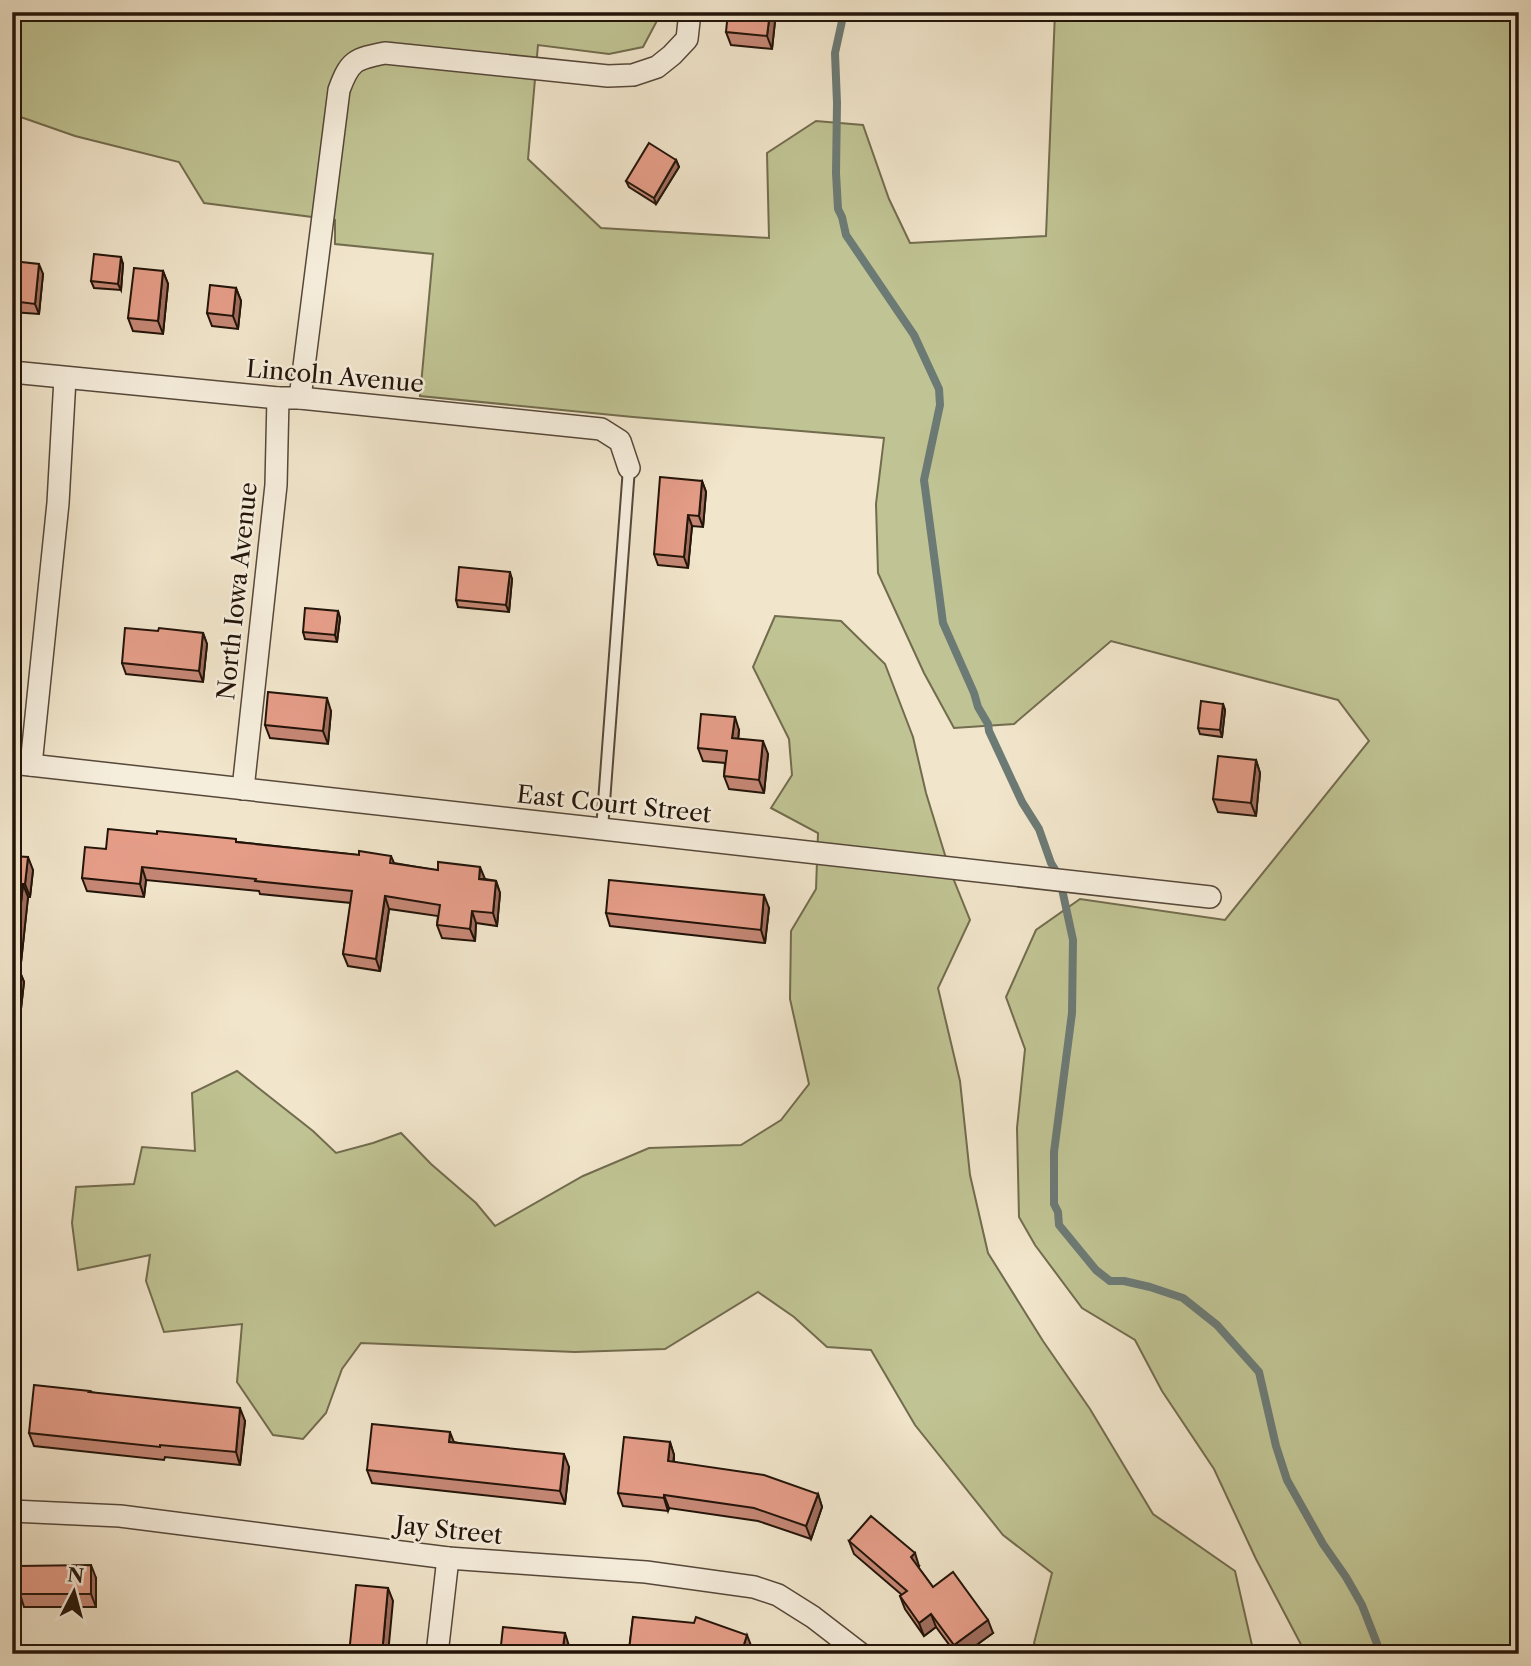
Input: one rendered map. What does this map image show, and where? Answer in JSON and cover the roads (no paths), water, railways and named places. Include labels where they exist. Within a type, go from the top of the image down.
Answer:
[{"type":"street","points":[[300,398],[339,90],[346,70],[362,57],[385,54],[608,76],[633,75],[657,67],[687,39],[690,12]]},
{"type":"street","name":"Lincoln Avenue","points":[[12,373],[300,398],[601,429],[620,441],[629,468]]},
{"type":"street","points":[[22,764],[58,503],[65,378]]},
{"type":"street","name":"North Iowa Avenue","points":[[243,789],[276,485],[278,398]]},
{"type":"street","name":"East Court Street","points":[[22,764],[1210,897]]},
{"type":"street","name":"Jay Street","points":[[12,1511],[120,1516],[448,1558],[646,1572],[754,1587],[778,1595],[802,1609],[857,1649],[860,1654]]},
{"type":"street","points":[[437,1654],[448,1558]]},
{"type":"lane","points":[[602,829],[629,468]]},
{"type":"waterway","points":[[844,12],[835,53],[838,209],[846,235],[914,335],[939,389],[940,405],[924,480],[943,623],[1022,802],[1039,829],[1062,889],[1073,940],[1072,1013],[1054,1152],[1054,1204],[1059,1225],[1096,1270],[1110,1281],[1150,1287],[1183,1298],[1217,1325],[1259,1372],[1276,1446],[1287,1480],[1362,1605],[1381,1654]]}]
